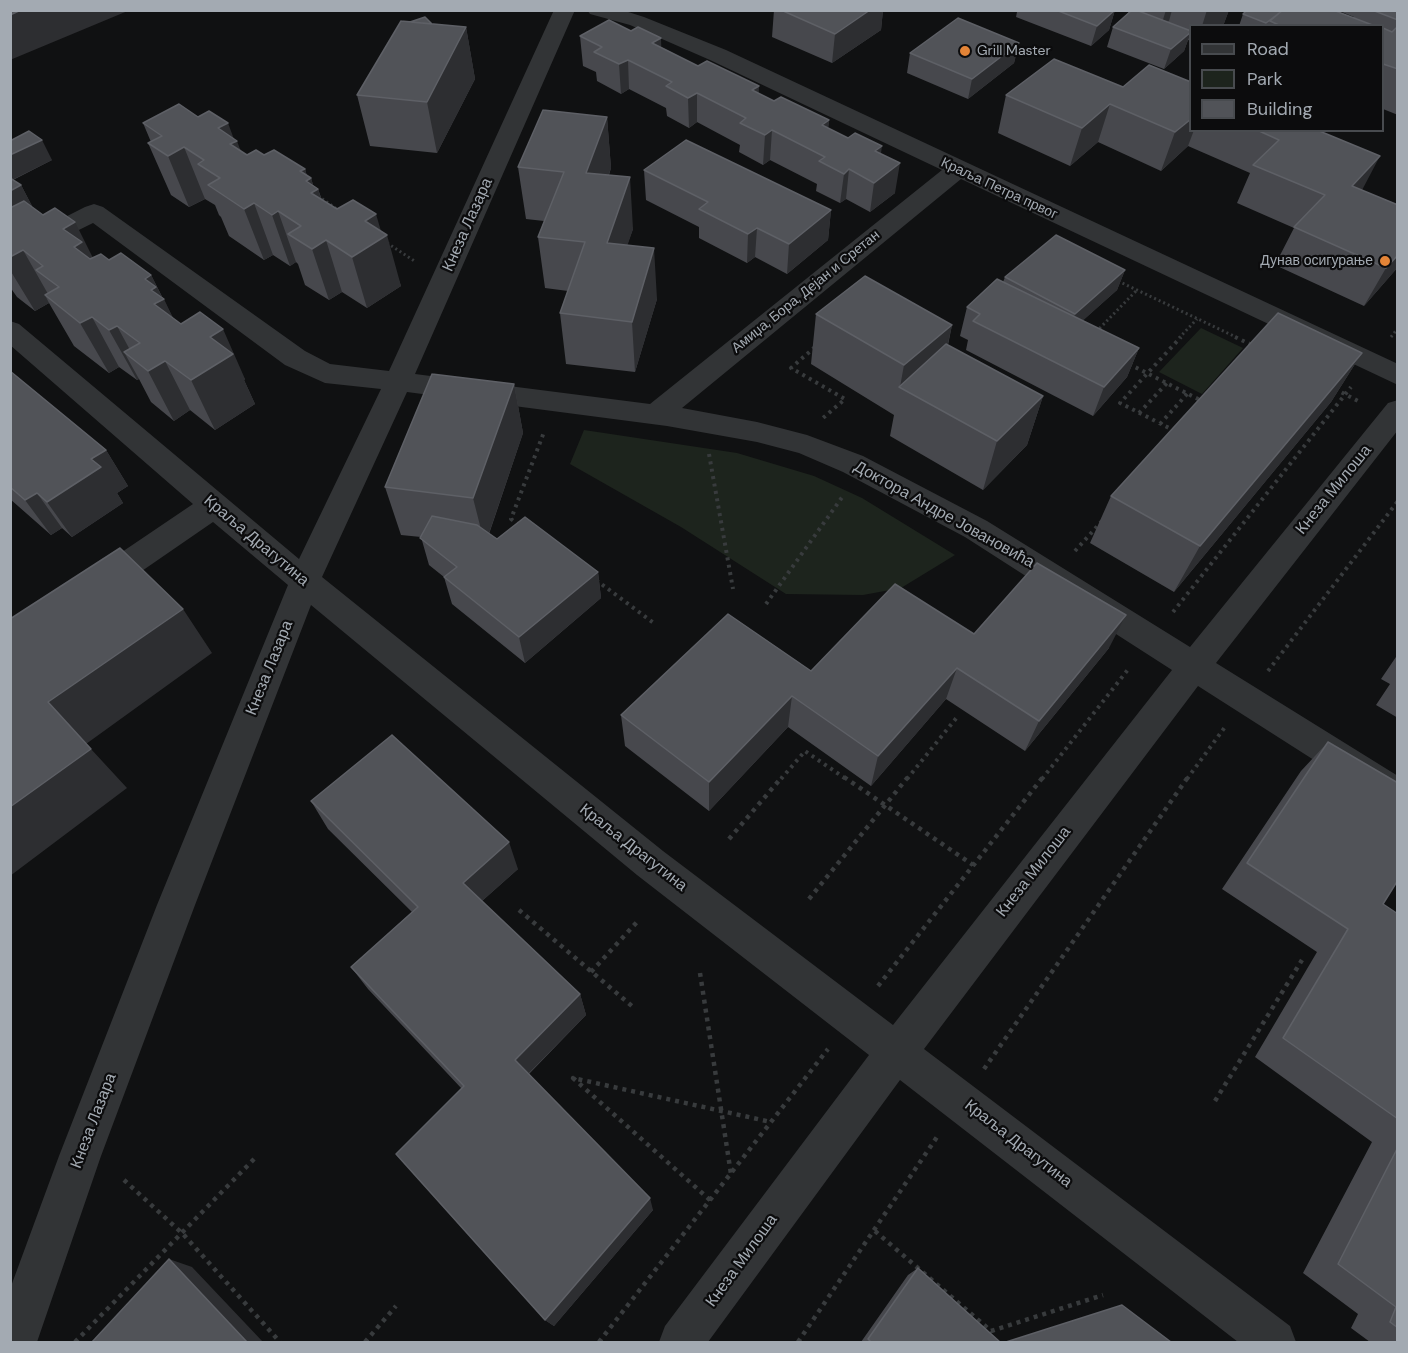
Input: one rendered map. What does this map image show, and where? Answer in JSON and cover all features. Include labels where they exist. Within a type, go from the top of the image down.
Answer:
[{"type":"street","name":"Кнеза Лазара","points":[[14,1342],[96,1115],[206,828],[304,582],[398,382],[566,10]]},
{"type":"street","name":"Краља Петра првог","points":[[597,10],[637,21],[679,38],[1398,376]]},
{"type":"street","name":"Амиџа, Бора, Дејан и Сретан","points":[[655,415],[958,169]]},
{"type":"street","name":"Доктора Андре Јовановића","points":[[10,256],[94,212],[309,367],[339,376],[655,415],[757,432],[807,445],[853,464],[976,529],[1398,795]]},
{"type":"street","name":"Краља Драгутина","points":[[10,330],[304,582],[650,863],[1274,1342]]},
{"type":"street","name":"Кнеза Милоша","points":[[681,1342],[897,1052],[1194,666],[1398,410]]},
{"type":"street","points":[[69,605],[213,506]]},
{"type":"path","points":[[311,192],[350,218]]},
{"type":"path","points":[[380,238],[419,264]]},
{"type":"path","points":[[1094,335],[1137,290]]},
{"type":"path","points":[[1178,433],[1120,403],[1197,319]]},
{"type":"path","points":[[599,1342],[1398,328]]},
{"type":"path","points":[[820,422],[845,399],[791,368],[823,340]]},
{"type":"path","points":[[1248,354],[1255,346]]},
{"type":"path","points":[[1127,363],[1206,402],[1199,410]]},
{"type":"path","points":[[1139,414],[1167,383]]},
{"type":"path","points":[[1160,424],[1188,393]]},
{"type":"path","points":[[520,525],[511,519],[546,424]]},
{"type":"path","points":[[708,449],[733,589]]},
{"type":"path","points":[[766,604],[846,493]]},
{"type":"path","points":[[800,1341],[961,1101],[1051,975],[1155,822],[1398,501]]},
{"type":"path","points":[[1069,558],[1108,513]]},
{"type":"path","points":[[588,574],[655,624]]},
{"type":"path","points":[[809,899],[958,716]]},
{"type":"path","points":[[729,839],[805,751],[974,865]]},
{"type":"path","points":[[519,910],[633,1007]]},
{"type":"path","points":[[591,972],[637,922]]},
{"type":"path","points":[[1215,1101],[1302,960]]},
{"type":"path","points":[[700,973],[730,1174]]},
{"type":"path","points":[[710,1200],[573,1077],[771,1122]]},
{"type":"path","points":[[75,1342],[257,1156]]},
{"type":"path","points":[[124,1180],[183,1234],[280,1342]]},
{"type":"path","points":[[875,1231],[991,1331],[1103,1295]]},
{"type":"path","points":[[365,1342],[396,1306]]},
{"type":"green space","points":[[1201,328],[1243,348],[1202,394],[1159,372]]},
{"type":"green space","points":[[584,430],[737,453],[814,476],[862,498],[955,555],[901,588],[863,595],[786,594],[681,527],[570,464]]},
{"type":"building","points":[[10,10],[21,10],[10,15]]},
{"type":"building","points":[[781,10],[870,10],[835,34]]},
{"type":"building","points":[[1056,10],[1115,10],[1097,26]]},
{"type":"building","points":[[1132,10],[1136,10],[1189,30],[1189,34],[1171,49],[1113,27]]},
{"type":"building","points":[[1247,10],[1283,10],[1266,23],[1243,14]]},
{"type":"building","points":[[1283,10],[1333,10],[1370,24],[1277,24],[1270,21]]},
{"type":"building","points":[[1372,10],[1398,10],[1398,20]]},
{"type":"building","points":[[425,17],[432,24],[410,22]]},
{"type":"building","points":[[958,18],[1019,43],[972,79],[910,53]]},
{"type":"building","points":[[609,20],[631,31],[638,27],[661,38],[652,43],[698,66],[707,61],[759,86],[752,90],[774,101],[781,97],[829,120],[822,125],[848,138],[855,133],[882,146],[875,151],[900,163],[874,183],[849,169],[844,174],[819,161],[825,157],[772,130],[765,135],[740,123],[746,118],[697,93],[688,98],[666,86],[672,82],[628,60],[619,64],[594,52],[602,47],[580,36]]},
{"type":"building","points":[[401,21],[466,27],[427,102],[357,95]]},
{"type":"building","points":[[1384,28],[1392,32],[1398,29],[1398,69],[1384,64]]},
{"type":"building","points":[[1054,59],[1123,87],[1149,65],[1189,81],[1189,121],[1175,132],[1110,104],[1082,128],[1006,95]]},
{"type":"building","points":[[179,104],[198,117],[209,111],[228,123],[218,128],[237,141],[230,144],[247,155],[256,150],[264,155],[274,150],[305,169],[300,171],[311,178],[306,181],[318,189],[311,193],[337,209],[353,200],[376,214],[365,221],[387,235],[352,257],[326,240],[312,249],[288,234],[301,226],[278,211],[272,215],[254,203],[244,209],[208,185],[220,178],[198,164],[204,160],[184,147],[168,156],[148,143],[162,136],[143,123]]},
{"type":"building","points":[[543,110],[607,117],[586,173],[630,177],[607,243],[654,248],[632,322],[560,313],[585,242],[538,237],[564,172],[518,167]]},
{"type":"building","points":[[29,131],[42,140],[10,155],[10,141]]},
{"type":"building","points":[[1261,132],[1322,132],[1380,156],[1352,186],[1398,205],[1398,255],[1386,268],[1294,227],[1325,195],[1253,165],[1279,140]]},
{"type":"building","points":[[686,140],[831,210],[789,244],[757,228],[748,234],[699,209],[708,202],[644,170]]},
{"type":"building","points":[[10,178],[21,185],[10,191]]},
{"type":"building","points":[[24,201],[43,215],[55,208],[75,222],[63,229],[82,242],[74,247],[90,259],[101,254],[109,260],[121,253],[151,275],[145,279],[156,287],[151,290],[164,299],[154,304],[181,324],[200,312],[223,329],[210,337],[233,354],[191,380],[165,361],[148,371],[124,352],[140,343],[117,326],[109,330],[92,317],[80,323],[45,295],[59,287],[36,270],[43,266],[23,250],[10,257],[10,208]]},
{"type":"building","points":[[1056,235],[1125,270],[1075,314],[1005,277]]},
{"type":"building","points":[[865,276],[952,325],[904,365],[816,314]]},
{"type":"building","points":[[997,279],[1139,348],[1104,387],[973,321],[980,314],[967,307]]},
{"type":"building","points":[[1278,313],[1362,353],[1200,546],[1111,496]]},
{"type":"building","points":[[946,344],[1043,396],[997,441],[899,387]]},
{"type":"building","points":[[10,371],[106,450],[91,459],[101,467],[47,502],[37,493],[25,500],[10,487]]},
{"type":"building","points":[[432,374],[514,384],[473,498],[385,487]]},
{"type":"building","points":[[432,516],[477,525],[497,539],[525,517],[598,572],[519,637],[444,577],[457,567],[420,538]]},
{"type":"building","points":[[120,548],[183,609],[48,702],[91,749],[10,807],[10,619]]},
{"type":"building","points":[[1037,563],[1126,615],[1039,721],[957,668],[878,756],[792,696],[709,782],[621,715],[728,614],[811,671],[895,584],[974,634]]},
{"type":"building","points":[[392,735],[509,842],[463,883],[580,994],[515,1060],[650,1198],[545,1320],[396,1154],[464,1086],[351,967],[418,907],[311,801]]},
{"type":"building","points":[[1328,742],[1398,783],[1398,880],[1383,904],[1398,914],[1398,1119],[1283,1038],[1348,929],[1247,863]]},
{"type":"building","points":[[1398,1147],[1398,1328],[1390,1322],[1396,1307],[1338,1264]]},
{"type":"building","points":[[169,1259],[247,1342],[92,1342]]},
{"type":"building","points":[[918,1268],[1000,1342],[871,1342],[868,1339]]},
{"type":"building","points":[[1122,1305],[1171,1342],[1006,1342]]},
{"type":"place","name":"Grill Master","points":[[965,51]]},
{"type":"place","name":"Дунав осигурање","points":[[1385,261]]}]
